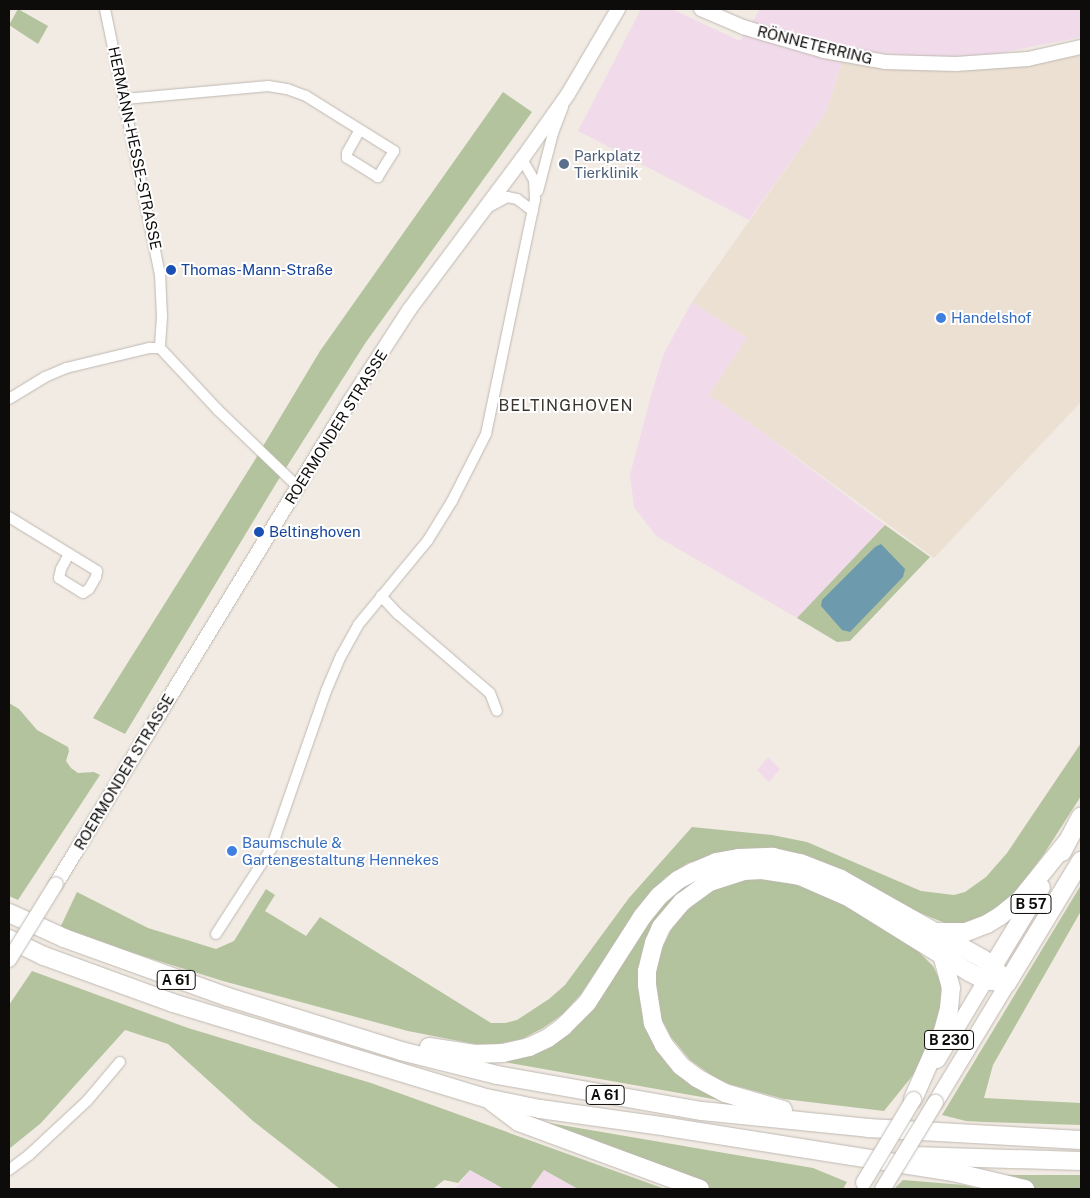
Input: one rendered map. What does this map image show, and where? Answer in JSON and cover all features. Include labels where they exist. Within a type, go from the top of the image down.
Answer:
[{"type":"highway","name":"B 57","points":[[989,973],[1081,817]]},
{"type":"highway","points":[[929,930],[945,933],[966,932],[987,924],[1000,916],[1020,900],[1067,842]]},
{"type":"highway","points":[[347,1035],[400,1040],[447,1051],[476,1054],[503,1054],[529,1047],[563,1026],[587,1002],[642,917],[659,896],[678,880],[716,862],[739,858],[773,858],[800,863],[824,871],[862,890],[929,930],[989,973],[1007,983]]},
{"type":"highway","name":"B 57","points":[[1007,983],[1081,860]]},
{"type":"highway","points":[[868,1128],[765,1107],[725,1093],[697,1078],[681,1066],[661,1039],[653,1023],[647,971],[654,943],[661,927],[671,914],[697,890],[725,876],[762,870],[782,872],[818,882],[850,898],[969,972],[989,973]]},
{"type":"highway","name":"A 61","points":[[9,913],[64,938],[152,972],[347,1035],[497,1075],[702,1111],[868,1128],[1081,1140]]},
{"type":"highway","name":"A 61","points":[[9,939],[44,956],[173,1003],[486,1098],[540,1110],[668,1127],[828,1153],[1081,1161]]},
{"type":"highway","points":[[913,1099],[943,1031],[949,1009],[951,988],[942,954]]},
{"type":"highway","points":[[486,1098],[519,1122],[700,1189]]},
{"type":"highway","points":[[828,1153],[953,1172],[1024,1189]]},
{"type":"main road","name":"ROERMONDER STRASSE","points":[[9,960],[409,310],[487,208],[568,94],[618,9]]},
{"type":"main road","name":"RÖNNETERRING","points":[[701,9],[743,27],[824,51],[885,62],[956,64],[1028,59],[1081,47]]},
{"type":"main road","name":"B 230","points":[[861,1186],[989,973]]},
{"type":"main road","name":"B 230","points":[[882,1189],[1007,983]]},
{"type":"street","name":"HERMANN-HESSE-STRASSE","points":[[105,9],[160,274],[162,316],[160,348]]},
{"type":"street","points":[[125,99],[268,86],[287,89],[306,96],[394,151],[378,178],[347,158],[347,153],[360,130]]},
{"type":"street","points":[[216,934],[271,849],[337,664],[358,625],[428,540],[452,501],[486,434],[535,199],[553,133],[568,94]]},
{"type":"street","points":[[522,159],[534,180],[535,199]]},
{"type":"street","points":[[487,208],[507,197],[517,199],[533,212]]},
{"type":"street","points":[[9,400],[46,377],[66,368],[149,348],[160,348],[298,488]]},
{"type":"street","points":[[9,517],[69,554]]},
{"type":"street","points":[[381,596],[398,614],[490,693],[497,712]]},
{"type":"street","points":[[9,1170],[29,1155],[87,1101],[120,1062]]},
{"type":"shaded area","points":[[641,9],[672,9],[740,41],[760,9],[1081,9],[1081,37],[981,57],[912,56],[846,50],[826,112],[749,220],[578,131]]},
{"type":"shaded area","points":[[846,50],[959,69],[1035,64],[1081,55],[1081,402],[934,558],[709,395],[747,338],[692,302],[826,112]]},
{"type":"shaded area","points":[[692,302],[747,338],[709,395],[758,429],[885,525],[797,618],[656,536],[634,507],[630,475],[652,392],[664,353]]},
{"type":"shaded area","points":[[768,757],[780,769],[769,782],[757,770]]},
{"type":"shaded area","points":[[470,1170],[504,1189],[455,1189]]},
{"type":"shaded area","points":[[544,1170],[578,1189],[530,1189]]},
{"type":"green space","points":[[18,9],[48,26],[38,44],[9,25]]},
{"type":"green space","points":[[503,92],[532,112],[366,342],[277,482],[125,734],[93,718],[253,463],[320,351]]},
{"type":"green space","points":[[885,525],[930,557],[850,641],[837,642],[797,618]]},
{"type":"green space","points":[[9,703],[19,709],[37,730],[68,747],[69,751],[66,761],[71,768],[78,773],[94,772],[100,775],[18,900],[9,896]]},
{"type":"green space","points":[[1081,743],[1081,796],[1044,854],[1011,898],[984,918],[964,926],[945,923],[905,907],[737,850],[688,863],[666,877],[646,898],[581,994],[563,1014],[543,1028],[522,1039],[498,1044],[474,1044],[408,1031],[223,981],[59,930],[77,892],[148,928],[216,949],[234,941],[266,889],[275,895],[265,911],[306,936],[320,917],[491,1023],[505,1023],[517,1020],[549,999],[565,985],[629,898],[692,827],[772,835],[807,842],[921,891],[954,895],[965,892],[986,877],[1007,853]]},
{"type":"green space","points":[[724,866],[698,883],[639,977],[640,1001],[649,1035],[667,1064],[685,1080],[730,1102],[493,1060],[537,1049],[655,911],[675,892],[699,876]]},
{"type":"green space","points":[[752,877],[784,881],[818,891],[842,903],[919,952],[933,966],[944,988],[945,998],[936,1029],[913,1075],[884,1111],[784,1099],[721,1082],[690,1060],[671,1037],[655,1007],[656,969],[662,948],[676,920],[703,896],[726,883]]},
{"type":"green space","points":[[1081,885],[1081,911],[993,1065],[984,1098],[1081,1103],[1081,1125],[966,1121],[942,1115]]},
{"type":"green space","points":[[32,971],[188,1028],[371,1083],[665,1189],[578,1189],[544,1170],[530,1189],[504,1189],[470,1170],[458,1183],[444,1180],[433,1189],[340,1189],[253,1121],[168,1044],[125,1030],[41,1123],[9,1149],[9,1005]]},
{"type":"green space","points":[[526,1119],[813,1168],[847,1182],[843,1189],[709,1189]]},
{"type":"green space","points":[[995,1175],[1081,1175],[1081,1189],[1036,1189]]},
{"type":"green space","points":[[903,1180],[964,1185],[980,1189],[894,1189]]},
{"type":"water","points":[[881,544],[905,569],[903,577],[850,632],[842,630],[821,606],[822,600],[875,547]]},
{"type":"place","name":"Parkplatz Tierklinik","points":[[564,164]]},
{"type":"place","name":"Thomas-Mann-Straße","points":[[171,270]]},
{"type":"place","name":"Handelshof","points":[[941,318]]},
{"type":"place","name":"Beltinghoven","points":[[259,532]]},
{"type":"place","name":"Baumschule & Gartengestaltung Hennekes","points":[[232,851]]},
{"type":"district","name":"BELTINGHOVEN","points":[[566,406]]}]
